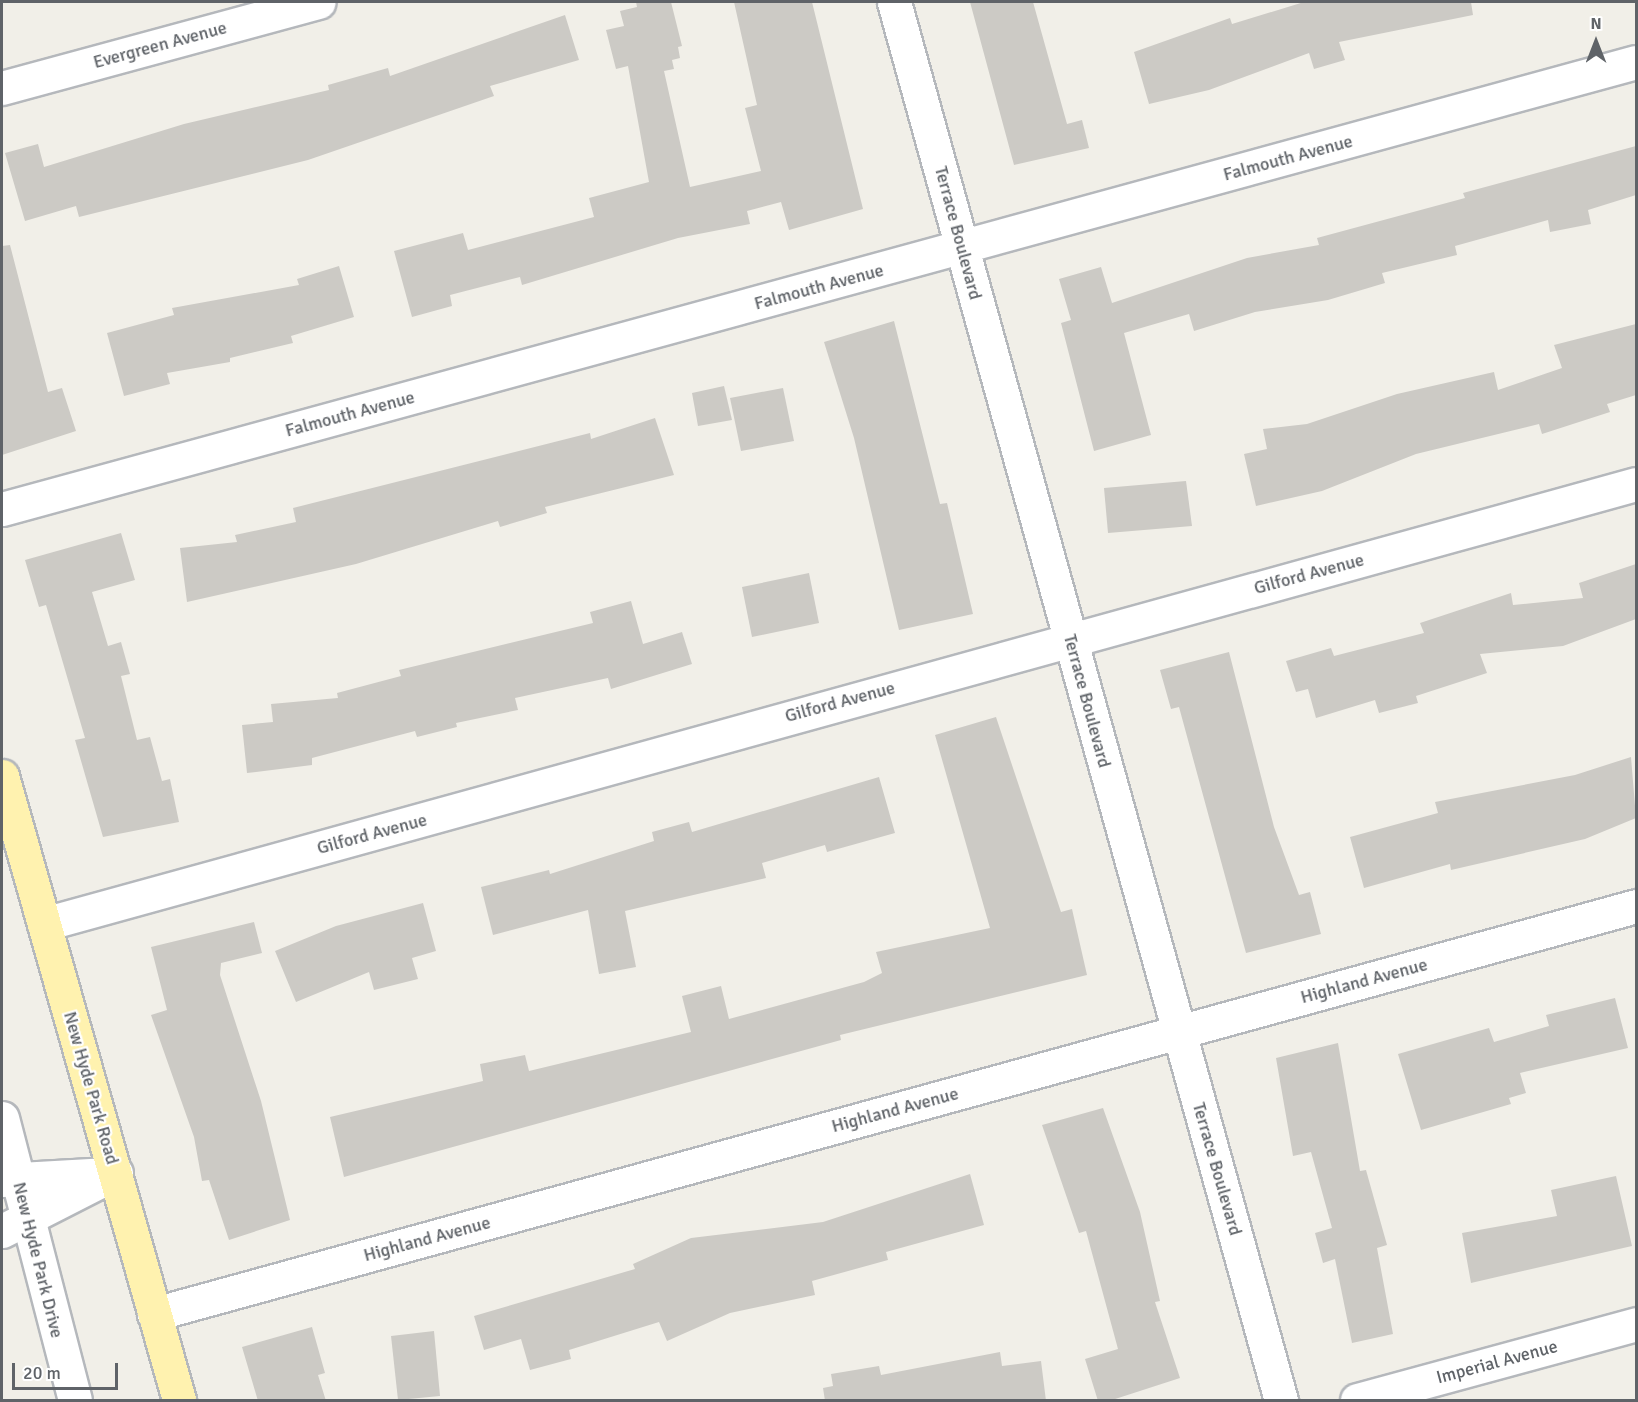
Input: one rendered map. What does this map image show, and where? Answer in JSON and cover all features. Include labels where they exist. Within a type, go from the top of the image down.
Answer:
[{"type":"main road","name":"New Hyde Park Road","points":[[2,776],[179,1401]]},
{"type":"street","name":"Evergreen Avenue","points":[[2,88],[319,2]]},
{"type":"street","name":"Terrace Boulevard","points":[[894,2],[1281,1401]]},
{"type":"street","name":"Falmouth Avenue","points":[[2,509],[962,249],[1636,62]]},
{"type":"street","name":"Gilford Avenue","points":[[44,924],[1636,483]]},
{"type":"street","name":"Highland Avenue","points":[[154,1314],[1636,906]]},
{"type":"street","name":"New Hyde Park Drive","points":[[2,1118],[15,1226],[75,1401]]},
{"type":"street","points":[[10,1178],[116,1173]]},
{"type":"street","points":[[15,1226],[116,1173]]},
{"type":"street","name":"Imperial Avenue","points":[[1357,1401],[1636,1324]]},
{"type":"building","points":[[636,2],[671,2],[682,46],[678,47],[680,58],[672,60],[674,69],[664,71],[690,187],[761,171],[745,108],[757,105],[734,2],[812,2],[863,209],[789,230],[781,202],[747,211],[750,224],[678,238],[522,285],[520,277],[450,295],[452,306],[412,317],[394,251],[463,233],[468,250],[594,217],[589,198],[649,182],[628,66],[616,69],[606,30],[624,26],[620,11],[637,7]]},
{"type":"building","points":[[970,2],[1033,2],[1067,124],[1082,120],[1089,148],[1014,165]]},
{"type":"building","points":[[1304,2],[1471,2],[1473,15],[1339,42],[1345,60],[1314,69],[1309,53],[1209,90],[1149,104],[1134,52],[1230,18],[1232,24]]},
{"type":"building","points":[[565,15],[579,60],[490,86],[494,96],[308,160],[79,217],[76,206],[25,221],[5,153],[38,144],[44,167],[184,124],[329,90],[328,85],[388,68],[390,76]]},
{"type":"building","points":[[1636,146],[1636,195],[1588,210],[1591,224],[1550,232],[1548,220],[1455,246],[1457,255],[1382,273],[1385,283],[1328,300],[1255,312],[1194,331],[1189,314],[1124,333],[1151,435],[1094,451],[1061,323],[1071,320],[1059,279],[1101,267],[1112,303],[1247,258],[1319,245],[1317,238],[1465,198],[1463,193]]},
{"type":"building","points":[[10,245],[48,392],[62,388],[76,431],[2,455],[2,246]]},
{"type":"building","points":[[339,266],[354,317],[291,336],[293,343],[230,358],[230,362],[167,373],[170,384],[124,396],[107,333],[174,315],[172,308],[299,285],[297,279]]},
{"type":"building","points":[[894,321],[940,504],[947,503],[973,614],[899,630],[854,438],[824,342]]},
{"type":"building","points":[[1636,324],[1636,395],[1607,404],[1610,412],[1542,434],[1539,424],[1416,454],[1322,491],[1256,506],[1244,454],[1267,449],[1263,429],[1307,424],[1397,394],[1494,372],[1498,390],[1562,368],[1554,345]]},
{"type":"building","points":[[724,386],[732,420],[698,426],[692,393]]},
{"type":"building","points":[[783,388],[794,441],[741,451],[730,398]]},
{"type":"building","points":[[655,418],[674,475],[545,507],[547,513],[500,527],[498,521],[356,564],[187,602],[180,548],[237,542],[235,535],[296,522],[293,508],[590,433],[591,439]]},
{"type":"building","points":[[1186,481],[1192,526],[1108,533],[1104,488]]},
{"type":"building","points":[[121,533],[135,580],[92,592],[108,646],[121,642],[130,674],[121,676],[137,740],[150,737],[162,781],[170,779],[179,822],[103,837],[75,740],[85,738],[46,605],[39,607],[25,560]]},
{"type":"building","points":[[1636,564],[1636,619],[1563,646],[1480,654],[1487,673],[1416,696],[1418,703],[1379,713],[1375,700],[1316,718],[1308,689],[1296,692],[1286,661],[1331,648],[1334,656],[1424,633],[1420,623],[1511,593],[1513,605],[1583,598],[1579,583]]},
{"type":"building","points":[[809,573],[819,623],[752,637],[742,587]]},
{"type":"building","points":[[631,601],[643,644],[682,632],[692,664],[611,689],[608,678],[515,698],[518,710],[456,723],[457,727],[417,737],[415,731],[312,758],[312,765],[247,773],[242,725],[273,722],[271,704],[338,698],[337,693],[401,676],[399,670],[593,623],[590,612]]},
{"type":"building","points":[[1229,652],[1274,827],[1299,895],[1310,892],[1321,934],[1246,953],[1179,707],[1171,709],[1160,670]]},
{"type":"building","points":[[996,717],[1061,912],[1072,909],[1087,975],[840,1035],[841,1040],[344,1177],[330,1117],[483,1081],[480,1064],[525,1055],[529,1071],[691,1032],[682,996],[721,986],[729,1019],[864,982],[882,973],[876,952],[990,928],[935,735]]},
{"type":"building","points":[[1631,757],[1636,818],[1585,839],[1451,870],[1450,864],[1364,888],[1350,837],[1438,813],[1435,802],[1575,775]]},
{"type":"building","points":[[879,777],[895,833],[827,852],[825,845],[762,863],[766,878],[625,911],[636,967],[599,974],[588,910],[493,935],[481,887],[549,870],[550,874],[654,841],[652,832],[689,822],[692,832]]},
{"type":"building","points":[[423,903],[436,951],[412,958],[418,979],[374,990],[369,972],[296,1002],[275,951],[336,926]]},
{"type":"building","points":[[254,922],[262,953],[221,963],[220,975],[261,1101],[290,1220],[229,1240],[209,1180],[202,1181],[194,1137],[151,1015],[167,1010],[151,947]]},
{"type":"building","points":[[1615,998],[1628,1048],[1520,1073],[1526,1093],[1509,1098],[1511,1104],[1421,1130],[1398,1054],[1489,1028],[1494,1042],[1549,1026],[1546,1015]]},
{"type":"building","points":[[1338,1043],[1360,1171],[1366,1170],[1387,1245],[1377,1248],[1393,1334],[1352,1343],[1335,1259],[1323,1263],[1315,1233],[1332,1228],[1311,1152],[1293,1156],[1276,1058]]},
{"type":"building","points":[[1103,1108],[1140,1212],[1160,1301],[1155,1302],[1180,1378],[1109,1401],[1098,1401],[1085,1359],[1118,1349],[1086,1231],[1079,1233],[1042,1125]]},
{"type":"building","points":[[970,1174],[984,1225],[886,1252],[888,1260],[812,1281],[815,1295],[730,1313],[667,1341],[659,1322],[569,1350],[571,1359],[530,1370],[521,1339],[484,1350],[474,1316],[635,1269],[633,1264],[691,1238],[823,1222]]},
{"type":"building","points":[[1616,1176],[1632,1246],[1471,1283],[1462,1233],[1557,1216],[1551,1190]]},
{"type":"building","points":[[312,1327],[325,1373],[318,1375],[326,1401],[258,1401],[242,1347]]},
{"type":"building","points":[[434,1331],[440,1396],[398,1400],[391,1336]]},
{"type":"building","points":[[1000,1352],[1002,1366],[1041,1361],[1046,1401],[825,1401],[823,1388],[833,1386],[831,1374],[879,1366],[881,1375]]}]
